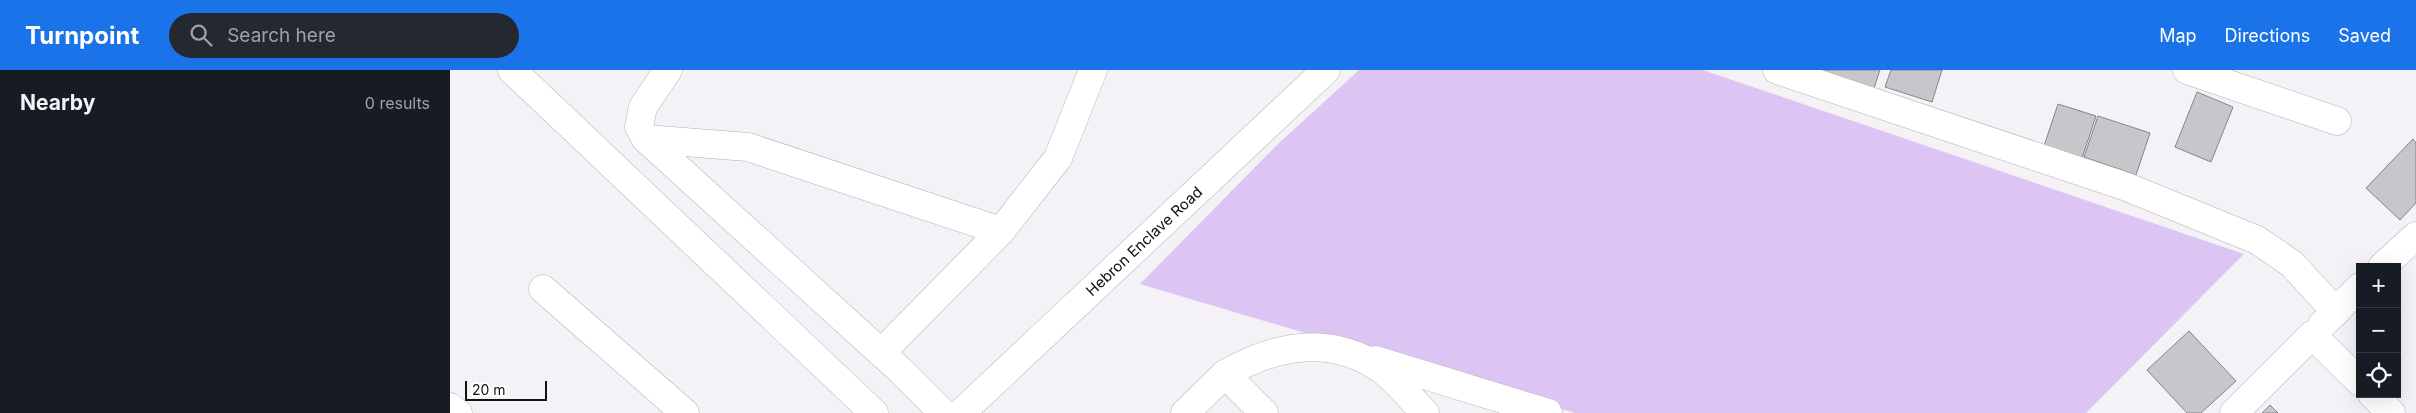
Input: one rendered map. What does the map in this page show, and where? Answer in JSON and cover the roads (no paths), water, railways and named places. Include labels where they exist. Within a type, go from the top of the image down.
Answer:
[{"type":"street","points":[[668,70],[643,107],[639,127],[646,139],[882,353],[943,413]]},
{"type":"street","points":[[882,353],[1001,232],[1058,158],[1093,70]]},
{"type":"street","name":"Hebron Enclave Road","points":[[969,411],[1326,70]]},
{"type":"street","points":[[1777,70],[2127,187],[2257,240],[2292,264],[2336,312]]},
{"type":"street","points":[[2187,70],[2337,121]]},
{"type":"street","points":[[527,75],[874,413]]},
{"type":"street","points":[[646,139],[748,147],[1001,232]]},
{"type":"street","points":[[2386,263],[2416,236]]},
{"type":"street","points":[[543,289],[685,413]]},
{"type":"street","points":[[2234,413],[2356,291]]},
{"type":"street","points":[[2312,335],[2356,378]]},
{"type":"street","points":[[1185,413],[1225,374],[1248,361],[1272,352],[1296,348],[1324,347],[1355,354],[1548,413]]},
{"type":"street","points":[[1355,354],[1382,370],[1425,413]]},
{"type":"street","points":[[1225,374],[1264,413]]},
{"type":"street","points":[[2376,398],[2391,413]]},
{"type":"street","points":[[450,407],[458,413]]}]
